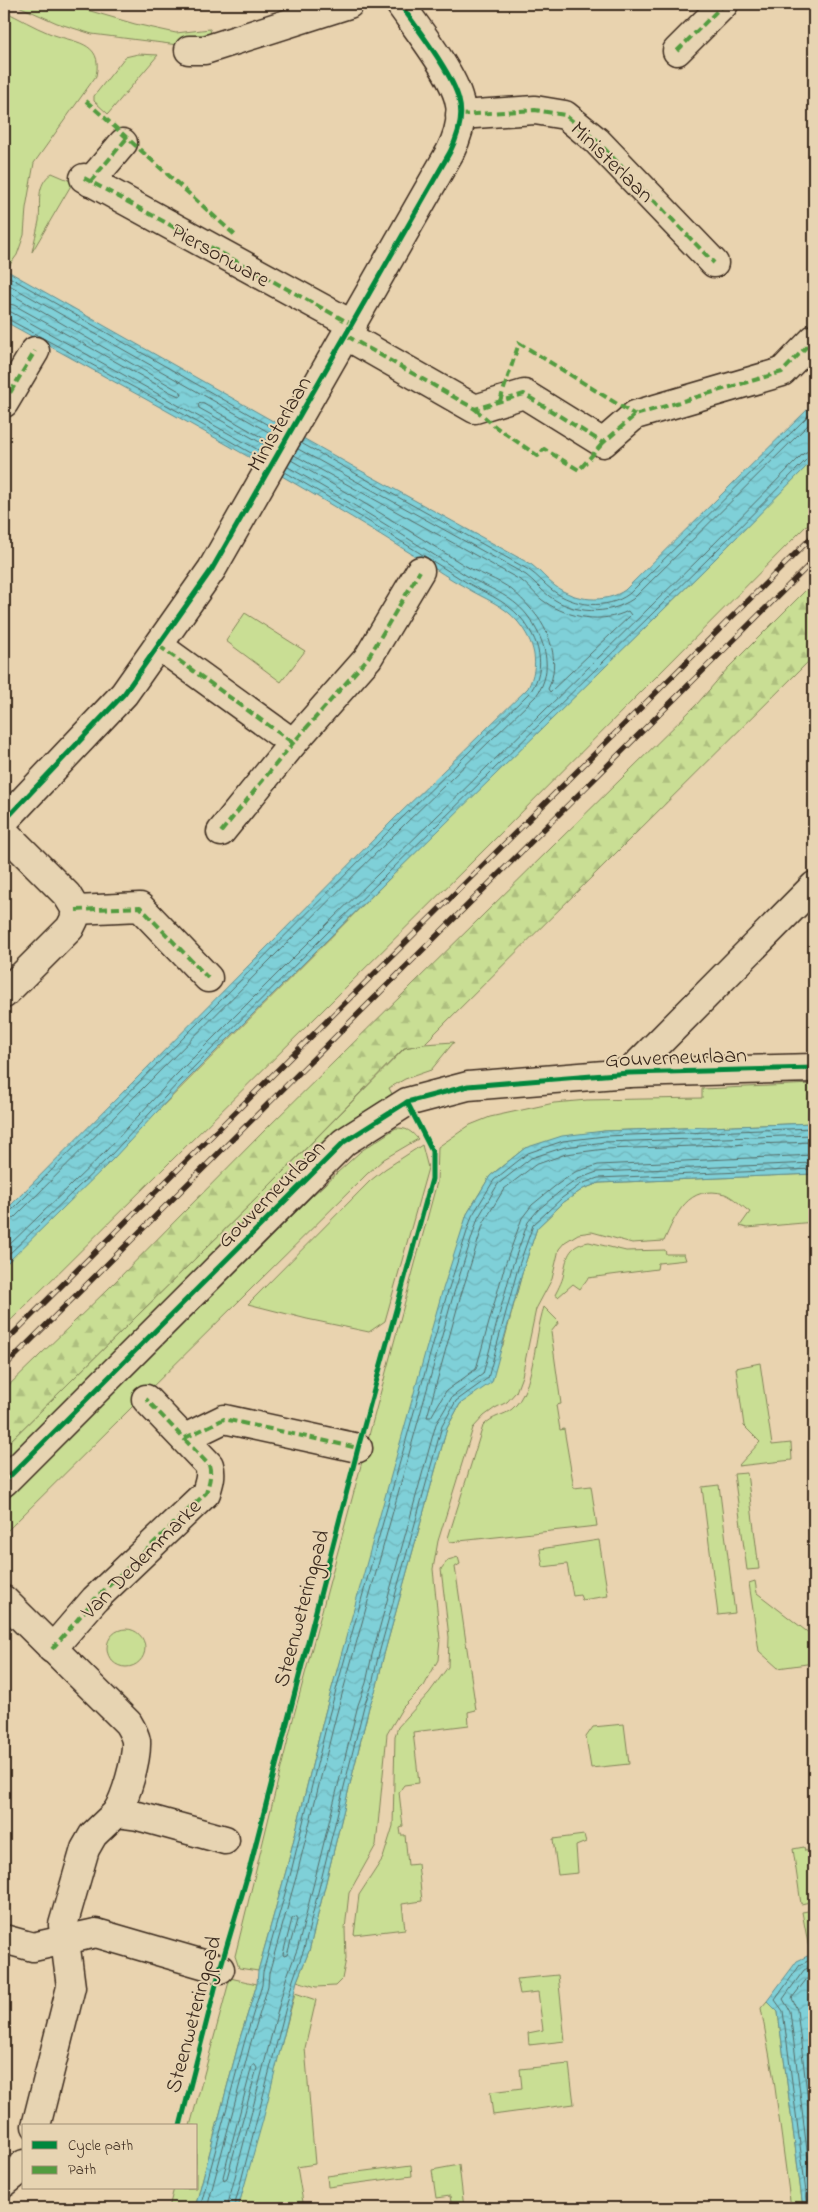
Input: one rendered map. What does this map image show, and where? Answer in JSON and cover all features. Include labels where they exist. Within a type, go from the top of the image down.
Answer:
[{"type":"street","points":[[190,50],[205,50],[349,4]]},
{"type":"street","name":"Ministerlaan","points":[[4,822],[124,694],[212,569],[350,330],[459,134],[460,100],[452,82],[400,4]]},
{"type":"street","points":[[678,51],[724,4]]},
{"type":"street","name":"Ministerlaan","points":[[460,115],[535,110],[565,115],[597,141],[714,263]]},
{"type":"street","name":"Piersonware","points":[[123,143],[87,180],[350,330],[475,408],[524,394],[603,443],[635,415],[782,372],[814,339]]},
{"type":"street","points":[[4,403],[35,351]]},
{"type":"street","points":[[221,832],[293,743],[368,658],[420,570]]},
{"type":"street","points":[[159,646],[293,743]]},
{"type":"street","points":[[4,832],[67,895],[76,910],[70,928],[4,994]]},
{"type":"street","points":[[629,1073],[814,886]]},
{"type":"street","points":[[76,910],[140,907],[208,978]]},
{"type":"street","name":"Gouverneurlaan","points":[[4,1482],[344,1142],[407,1102],[468,1086],[629,1073],[814,1068]]},
{"type":"street","name":"Van Dedemmarke","points":[[52,1649],[95,1599],[206,1493],[211,1472],[209,1466],[185,1438],[146,1399]]},
{"type":"street","points":[[185,1438],[224,1418],[358,1448]]},
{"type":"street","points":[[4,1600],[128,1723],[136,1739],[135,1753],[122,1803],[116,1813],[93,1835],[85,1849],[63,1925],[71,1987],[37,2124]]},
{"type":"street","points":[[116,1813],[138,1816],[225,1840]]},
{"type":"street","points":[[4,1939],[33,1947],[96,1934],[220,1969]]},
{"type":"street","points":[[4,2183],[22,2166]]},
{"type":"green space","points":[[14,4],[77,4],[87,10],[135,24],[176,33],[210,29],[212,40],[178,45],[92,34],[57,23]]},
{"type":"green space","points":[[4,11],[49,33],[84,45],[91,49],[97,64],[96,76],[34,163],[26,208],[24,235],[17,255],[6,270],[4,269]]},
{"type":"green space","points":[[138,54],[158,55],[108,114],[94,101],[94,96],[125,57]]},
{"type":"green space","points":[[52,173],[73,182],[32,252],[39,221],[41,189],[43,183]]},
{"type":"green space","points":[[814,458],[814,518],[488,846],[4,1327],[4,1265],[437,831],[712,562]]},
{"type":"green space","points":[[814,582],[814,656],[424,1044],[404,1048],[269,1186],[4,1447],[4,1390],[697,704],[728,668]]},
{"type":"green space","points":[[245,613],[305,651],[281,682],[226,641]]},
{"type":"green space","points":[[454,1042],[431,1070],[405,1079],[389,1088],[392,1094],[349,1122],[4,1466],[4,1447],[269,1186],[405,1048],[424,1044]]},
{"type":"green space","points":[[814,1084],[814,1123],[604,1131],[525,1148],[490,1176],[467,1214],[325,1713],[286,1871],[258,1971],[239,1968],[235,1956],[294,1715],[437,1182],[438,1147],[470,1125],[490,1117],[554,1103],[587,1100],[702,1098],[702,1089]]},
{"type":"green space","points":[[396,1128],[408,1130],[418,1139],[384,1159],[367,1174],[4,1534],[4,1503],[313,1195],[361,1151]]},
{"type":"green space","points":[[422,1145],[428,1168],[385,1321],[369,1332],[248,1304],[370,1181]]},
{"type":"green space","points":[[814,1174],[814,1222],[747,1228],[740,1226],[750,1212],[735,1200],[725,1194],[702,1193],[693,1197],[685,1204],[673,1221],[664,1241],[632,1243],[592,1232],[578,1234],[565,1242],[559,1249],[552,1279],[536,1309],[522,1376],[516,1392],[507,1402],[484,1416],[473,1428],[438,1541],[433,1569],[440,1639],[438,1660],[424,1686],[403,1707],[387,1734],[376,1845],[349,1893],[345,1929],[346,1959],[342,1979],[335,1986],[316,1987],[297,1981],[309,1951],[369,1707],[377,1686],[383,1658],[447,1428],[460,1404],[473,1394],[503,1345],[523,1270],[537,1228],[564,1202],[583,1189],[599,1183]]},
{"type":"green space","points":[[589,1242],[626,1251],[665,1250],[666,1254],[684,1254],[686,1260],[658,1263],[657,1269],[588,1278],[580,1289],[573,1284],[558,1297],[555,1295],[562,1281],[570,1252],[583,1243]]},
{"type":"green space","points":[[544,1307],[559,1322],[551,1332],[561,1404],[556,1405],[560,1430],[564,1429],[574,1488],[591,1486],[597,1526],[450,1542],[448,1538],[483,1426],[512,1409],[520,1400],[525,1389],[530,1376]]},
{"type":"green space","points":[[760,1363],[772,1445],[791,1443],[792,1460],[738,1466],[760,1442],[744,1426],[736,1368]]},
{"type":"green space","points":[[747,1473],[759,1569],[747,1570],[734,1474]]},
{"type":"green space","points":[[719,1485],[735,1613],[718,1615],[702,1487]]},
{"type":"green space","points":[[599,1540],[608,1596],[582,1600],[580,1595],[573,1596],[567,1564],[543,1567],[540,1549]]},
{"type":"green space","points":[[458,1557],[460,1564],[455,1567],[476,1710],[468,1712],[469,1725],[413,1732],[419,1783],[404,1785],[399,1792],[403,1827],[400,1828],[401,1835],[405,1835],[408,1865],[418,1864],[422,1901],[402,1904],[405,1929],[354,1935],[359,1895],[383,1858],[393,1826],[395,1736],[398,1727],[429,1693],[448,1667],[449,1637],[441,1569],[448,1560]]},
{"type":"green space","points":[[755,1581],[757,1593],[814,1637],[814,1663],[778,1668],[759,1651],[749,1583]]},
{"type":"green space","points":[[126,1629],[140,1634],[145,1648],[140,1662],[126,1667],[112,1662],[107,1648],[112,1634]]},
{"type":"green space","points":[[624,1724],[629,1764],[591,1768],[586,1737],[593,1727]]},
{"type":"green space","points":[[584,1835],[586,1842],[576,1846],[578,1873],[558,1875],[553,1839]]},
{"type":"green space","points":[[804,1847],[805,1851],[814,1850],[814,1901],[801,1904],[793,1849]]},
{"type":"green space","points":[[814,1910],[814,1953],[810,1954],[802,1912]]},
{"type":"green space","points":[[558,1975],[565,2041],[529,2045],[528,2033],[543,2030],[538,1992],[520,1994],[517,1979]]},
{"type":"green space","points":[[230,1978],[257,1984],[240,2038],[195,2208],[169,2208],[174,2190],[198,2190],[198,2124],[191,2124]]},
{"type":"green space","points":[[295,1993],[316,2000],[305,2048],[315,2164],[297,2167],[304,2208],[238,2208]]},
{"type":"green space","points":[[767,2001],[778,2012],[803,2208],[791,2208],[774,2080],[761,2008]]},
{"type":"green space","points":[[569,2064],[574,2104],[493,2115],[490,2092],[522,2088],[520,2069]]},
{"type":"green space","points":[[411,2165],[412,2176],[328,2187],[327,2176]]},
{"type":"green space","points":[[459,2165],[464,2208],[452,2208],[450,2196],[436,2198],[432,2170]]},
{"type":"water","points":[[4,269],[532,565],[555,586],[581,598],[599,599],[625,590],[814,403],[814,459],[712,562],[332,935],[182,1085],[113,1159],[4,1266],[4,1212],[395,818],[528,688],[532,679],[535,662],[532,646],[524,630],[500,606],[454,581],[372,529],[268,468],[4,321]]},
{"type":"water","points":[[814,1123],[814,1174],[599,1183],[583,1189],[564,1202],[537,1228],[523,1270],[492,1382],[460,1404],[447,1428],[383,1658],[377,1686],[369,1707],[309,1951],[297,1981],[263,2120],[238,2208],[195,2208],[240,2038],[257,1984],[258,1971],[286,1871],[325,1713],[442,1292],[467,1214],[490,1176],[525,1148],[562,1136],[604,1131]]},
{"type":"water","points":[[814,1953],[814,2208],[803,2208],[778,2012],[767,2001],[797,1961]]},
{"type":"railway","points":[[4,1343],[814,535]]},
{"type":"railway","points":[[4,1367],[814,560]]},
{"type":"marked path","points":[[677,51],[724,4]]},
{"type":"marked path","points":[[86,101],[235,235]]},
{"type":"marked path","points":[[460,115],[535,110],[565,115],[597,141],[714,263]]},
{"type":"marked path","points":[[90,182],[127,138]]},
{"type":"marked path","points":[[84,178],[353,325]]},
{"type":"marked path","points":[[347,336],[475,409],[524,394],[603,443],[635,415],[782,372],[814,339]]},
{"type":"marked path","points":[[500,401],[519,343],[635,415]]},
{"type":"marked path","points":[[4,403],[35,351]]},
{"type":"marked path","points":[[475,409],[497,428],[538,456],[544,449],[579,470],[603,443]]},
{"type":"marked path","points":[[221,832],[293,743],[368,658],[420,571]]},
{"type":"marked path","points":[[159,646],[293,743]]},
{"type":"marked path","points":[[76,910],[140,907],[208,978]]},
{"type":"marked path","points":[[52,1649],[95,1599],[206,1493],[210,1476],[209,1465],[146,1399]]},
{"type":"marked path","points":[[185,1438],[224,1419],[358,1448]]},
{"type":"cycle path","points":[[4,821],[124,694],[212,569],[450,152],[459,127],[461,113],[459,100],[442,64],[400,4]]},
{"type":"cycle path","points":[[4,1482],[344,1142],[407,1102],[468,1086],[629,1073],[814,1068]]},
{"type":"cycle path","name":"Steenweteringpad","points":[[181,2124],[220,1969],[248,1874],[358,1448],[432,1179],[432,1151],[407,1102]]}]
